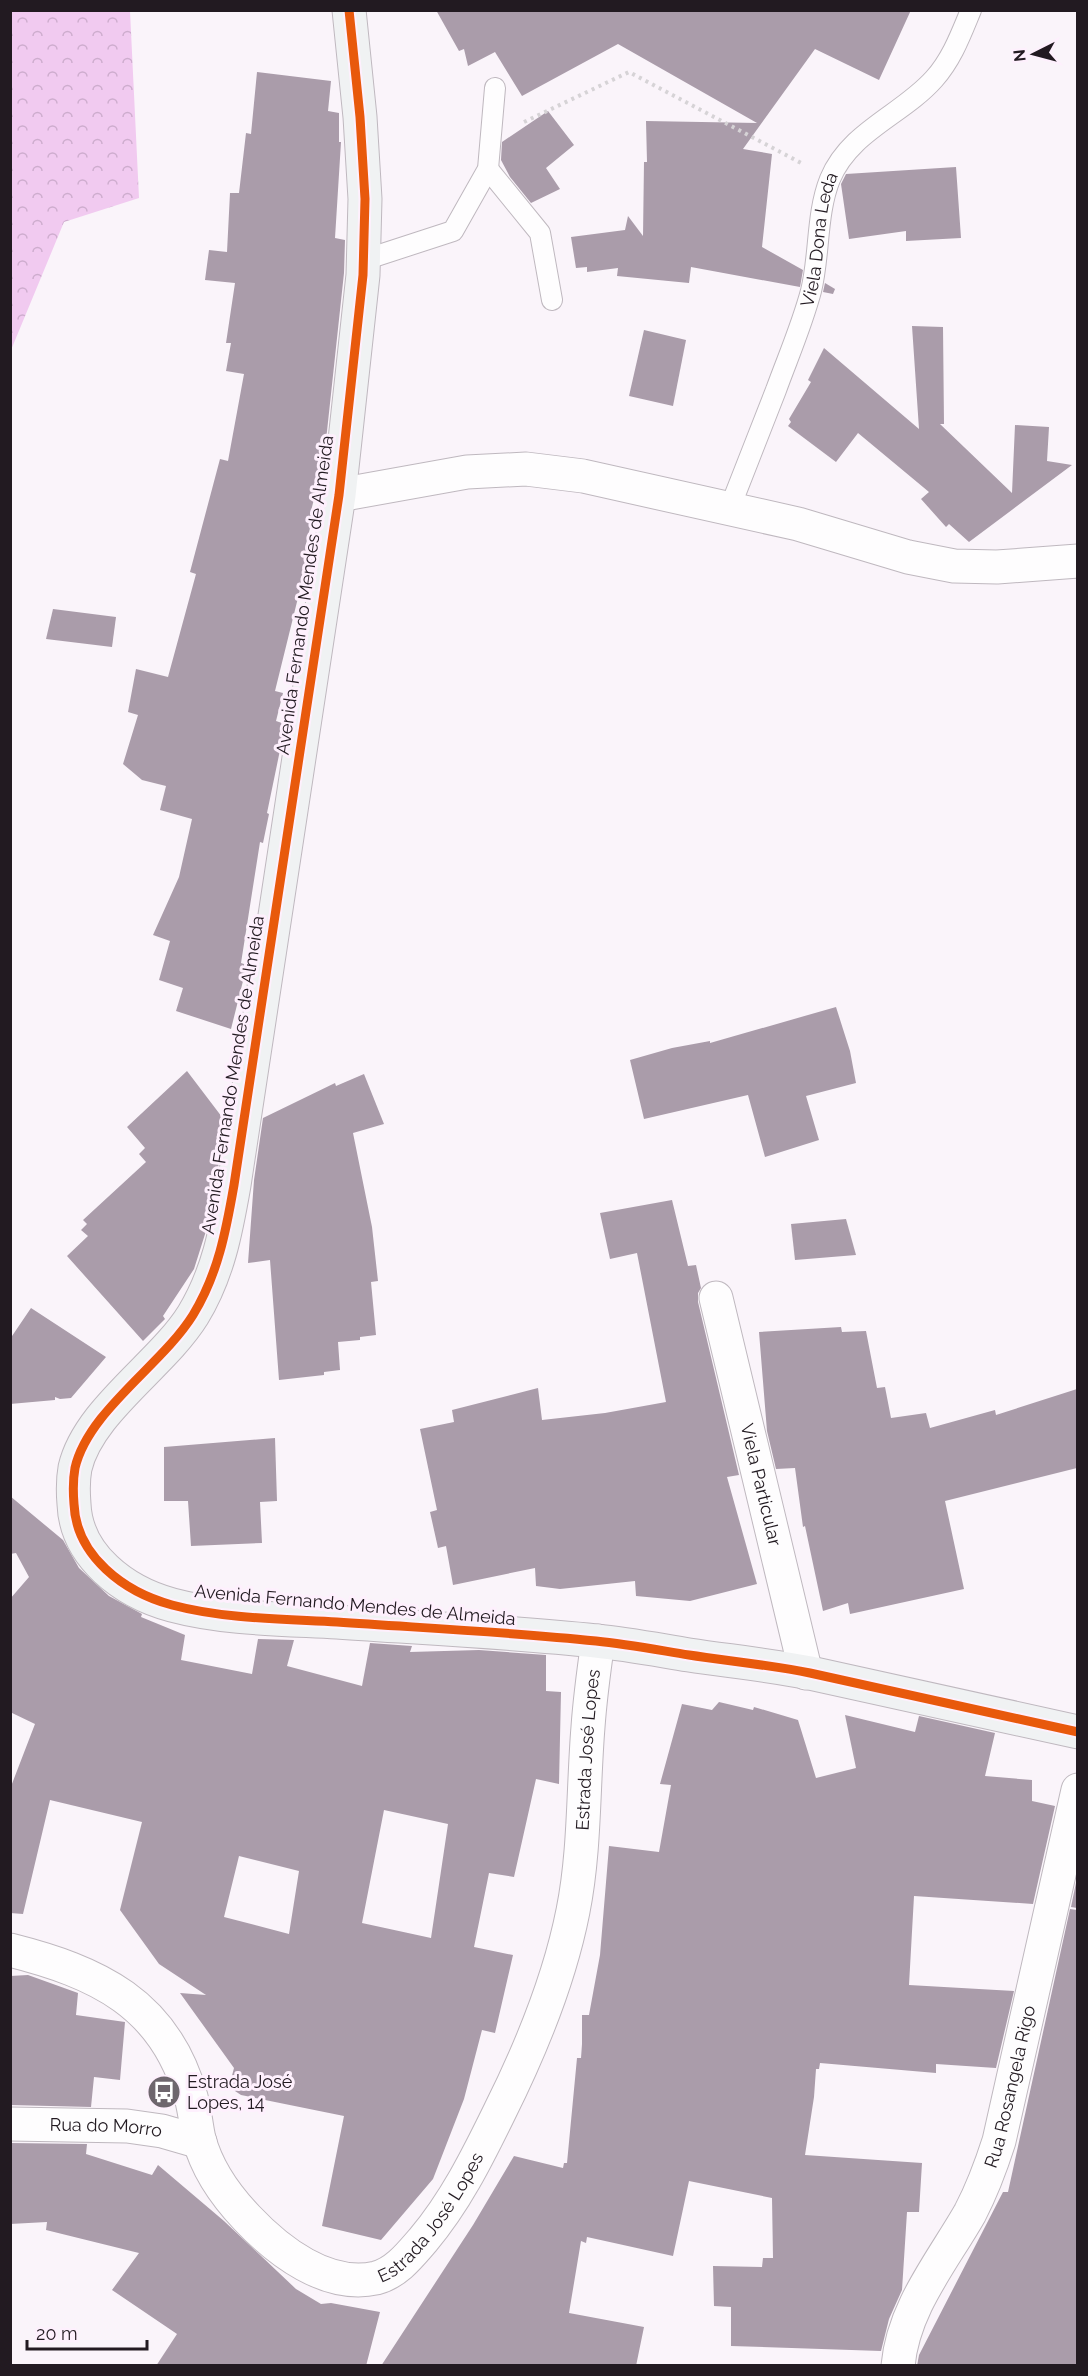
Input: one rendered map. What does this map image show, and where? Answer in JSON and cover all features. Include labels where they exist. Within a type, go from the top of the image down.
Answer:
[{"type":"street","name":"Avenida Fernando Mendes de Almeida","points":[[349,10],[360,117],[364,260],[339,495],[223,1247],[211,1282],[192,1317],[168,1348],[100,1419],[84,1444],[75,1466],[73,1485],[78,1532],[86,1548],[112,1574],[139,1592],[172,1605],[289,1620],[598,1641],[806,1673],[1077,1732]]},
{"type":"street","points":[[339,495],[467,472],[526,469],[584,476],[798,524],[908,557],[954,566],[997,567],[1077,561]]},
{"type":"street","name":"Viela Particular","points":[[716,1298],[806,1673]]},
{"type":"street","name":"Estrada José Lopes","points":[[10,1950],[66,1966],[96,1978],[117,1990],[140,2009],[166,2042],[180,2067],[190,2095],[200,2142],[218,2182],[234,2203],[284,2253],[307,2266],[340,2277],[375,2278],[389,2273],[400,2265],[437,2222],[466,2178],[521,2069],[546,2006],[565,1947],[574,1909],[579,1873],[588,1726],[598,1641]]},
{"type":"street","name":"Rua Rosangela Rigo","points":[[898,2366],[908,2321],[929,2278],[970,2212],[988,2173],[999,2141],[1077,1790]]},
{"type":"street","name":"Rua do Morro","points":[[10,2124],[127,2126],[162,2131],[200,2142]]},
{"type":"lane","name":"Viela Dona Leda","points":[[729,510],[800,326],[811,289],[830,179],[843,156],[861,137],[916,96],[935,78],[958,42],[971,10]]},
{"type":"lane","points":[[364,260],[453,231],[488,169],[495,88]]},
{"type":"lane","points":[[488,169],[540,233],[552,300]]},
{"type":"path","points":[[490,137],[628,72],[830,179]]},
{"type":"green space","points":[[11,10],[130,11],[139,198],[64,222],[11,350]]},
{"type":"building","points":[[436,10],[911,10],[879,80],[815,49],[743,149],[772,154],[762,247],[803,270],[800,287],[691,267],[689,283],[617,276],[618,268],[587,272],[587,267],[576,268],[571,237],[625,230],[628,216],[643,236],[644,162],[647,162],[646,121],[757,123],[618,44],[522,96],[495,52],[468,66],[464,49],[459,51]]},
{"type":"building","points":[[257,72],[331,81],[328,111],[339,113],[339,142],[341,142],[335,238],[345,240],[344,273],[324,459],[310,515],[313,516],[306,544],[311,545],[275,691],[283,693],[276,721],[285,726],[263,843],[260,842],[241,963],[247,965],[231,1029],[176,1011],[183,988],[159,980],[170,941],[153,935],[179,877],[192,819],[160,810],[166,786],[142,780],[123,764],[138,715],[128,712],[136,669],[168,677],[196,574],[190,572],[220,459],[228,461],[244,374],[226,371],[231,343],[226,343],[235,283],[205,280],[209,250],[227,252],[230,193],[239,193],[246,133],[251,134]]},
{"type":"building","points":[[548,111],[574,145],[546,168],[560,189],[531,203],[510,177],[501,160],[502,142]]},
{"type":"building","points":[[956,167],[961,238],[906,241],[906,231],[849,239],[841,184],[846,174]]},
{"type":"building","points":[[825,283],[835,289],[833,294],[823,292]]},
{"type":"building","points":[[912,326],[943,327],[944,424],[940,424],[1012,493],[1015,425],[1049,427],[1047,461],[1072,465],[969,542],[949,524],[946,527],[921,499],[929,492],[858,433],[836,462],[788,426],[791,422],[789,419],[811,382],[808,380],[824,348],[919,429]]},
{"type":"building","points":[[644,330],[686,340],[673,406],[629,396]]},
{"type":"building","points":[[53,609],[116,617],[112,647],[46,639]]},
{"type":"building","points":[[836,1007],[850,1051],[856,1083],[806,1096],[819,1140],[765,1157],[748,1095],[644,1119],[630,1060],[672,1048],[710,1041],[710,1043]]},
{"type":"building","points":[[187,1071],[225,1121],[216,1182],[206,1231],[194,1269],[163,1316],[165,1319],[143,1341],[67,1256],[88,1236],[81,1230],[87,1224],[83,1220],[146,1162],[139,1154],[145,1148],[127,1127]]},
{"type":"building","points":[[364,1074],[384,1124],[353,1133],[372,1227],[378,1281],[371,1282],[376,1335],[360,1337],[360,1340],[338,1342],[340,1370],[324,1372],[324,1375],[279,1380],[270,1260],[248,1263],[254,1180],[263,1118],[335,1083],[336,1086]]},
{"type":"building","points":[[672,1200],[688,1266],[696,1265],[701,1288],[698,1293],[698,1302],[739,1475],[727,1477],[757,1584],[690,1601],[636,1596],[635,1581],[560,1589],[536,1586],[535,1568],[453,1585],[446,1546],[438,1548],[430,1512],[437,1510],[420,1429],[454,1422],[452,1410],[538,1388],[542,1420],[605,1413],[666,1402],[637,1253],[610,1259],[600,1213]]},
{"type":"building","points":[[846,1219],[856,1255],[795,1260],[791,1224]]},
{"type":"building","points":[[31,1308],[106,1357],[71,1398],[55,1397],[55,1400],[10,1404],[10,1339]]},
{"type":"building","points":[[841,1327],[842,1332],[866,1331],[877,1388],[885,1387],[891,1418],[926,1413],[930,1428],[995,1410],[996,1415],[1077,1389],[1077,1468],[945,1501],[964,1589],[850,1614],[848,1603],[823,1611],[805,1526],[803,1527],[795,1468],[776,1469],[767,1431],[759,1332]]},
{"type":"building","points":[[275,1438],[277,1501],[260,1502],[262,1543],[191,1546],[188,1501],[164,1501],[164,1447]]},
{"type":"building","points":[[10,1496],[63,1540],[79,1568],[109,1596],[142,1614],[141,1617],[185,1635],[181,1660],[252,1674],[258,1639],[294,1640],[287,1666],[362,1686],[370,1643],[412,1646],[410,1652],[479,1650],[546,1655],[546,1691],[561,1692],[559,1784],[536,1779],[514,1877],[489,1873],[474,1947],[513,1955],[495,2033],[482,2030],[464,2099],[433,2179],[381,2240],[322,2226],[344,2116],[241,2095],[229,2087],[234,2068],[180,1993],[206,1995],[159,1964],[120,1910],[142,1822],[50,1800],[23,1914],[10,1913],[10,1789],[35,1724],[10,1712],[10,1599],[29,1577],[16,1553],[10,1554]],"holes":[[[384,1810],[448,1824],[431,1938],[362,1923]],[[239,1856],[299,1871],[289,1934],[224,1917]]]},
{"type":"building","points":[[719,1702],[753,1710],[754,1707],[798,1720],[816,1778],[856,1768],[845,1715],[915,1732],[919,1716],[995,1733],[985,1776],[1032,1780],[1032,1801],[1055,1806],[1033,1904],[914,1896],[909,1985],[1014,1991],[996,2068],[936,2064],[936,2073],[820,2063],[819,2069],[816,2069],[805,2155],[922,2163],[919,2212],[907,2212],[902,2290],[889,2319],[881,2351],[731,2346],[731,2307],[714,2306],[713,2266],[762,2267],[763,2258],[773,2258],[772,2198],[689,2181],[673,2256],[587,2237],[586,2243],[581,2241],[569,2313],[644,2327],[636,2366],[381,2366],[473,2225],[514,2156],[563,2168],[564,2163],[567,2163],[577,2058],[581,2058],[582,2015],[589,2015],[600,1955],[609,1846],[659,1852],[671,1785],[660,1784],[682,1704],[712,1710]]},
{"type":"building","points":[[1077,1878],[1077,1908],[1071,1907]]},
{"type":"building","points":[[1070,1909],[1077,1910],[1077,2366],[917,2366],[919,2355],[1003,2192],[1008,2192]]},
{"type":"building","points":[[28,1975],[78,1993],[76,2015],[125,2022],[120,2080],[94,2077],[91,2107],[10,2105],[10,1976]]},
{"type":"building","points":[[10,2143],[87,2144],[86,2154],[152,2175],[158,2165],[224,2221],[296,2289],[321,2304],[331,2303],[380,2312],[366,2366],[156,2366],[177,2334],[112,2290],[139,2253],[46,2230],[47,2222],[10,2224]]},
{"type":"cycle path","points":[[349,10],[360,117],[365,199],[363,275],[339,495],[234,1185],[224,1236],[215,1268],[202,1300],[180,1334],[110,1408],[83,1447],[75,1468],[73,1490],[77,1523],[83,1540],[93,1555],[120,1581],[154,1599],[192,1610],[254,1618],[499,1633],[619,1644],[810,1673],[1078,1732]]},
{"type":"place","name":"Estrada José Lopes, 14","points":[[164,2092]]}]
